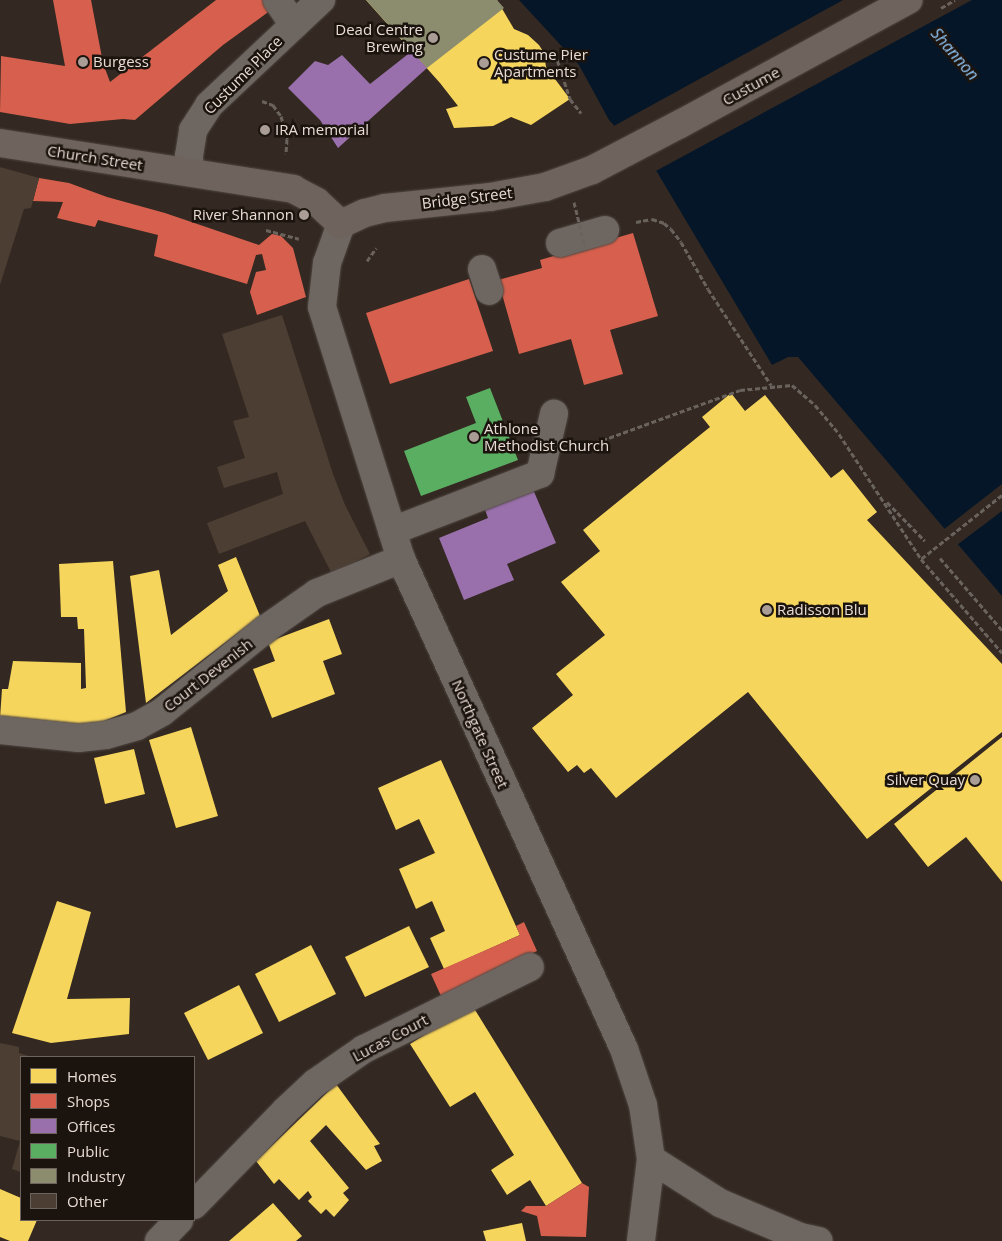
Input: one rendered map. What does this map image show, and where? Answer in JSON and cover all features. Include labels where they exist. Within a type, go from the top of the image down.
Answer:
[{"type":"main road","name":"Custume","points":[[592,170],[908,0]]},
{"type":"main road","name":"Church Street","points":[[0,143],[190,172]]},
{"type":"main road","name":"Bridge Street","points":[[341,224],[365,213],[385,208],[490,197],[545,187],[592,170]]},
{"type":"main road","points":[[190,172],[293,189],[317,202],[341,224]]},
{"type":"street","points":[[277,0],[294,25]]},
{"type":"street","name":"Custume Place","points":[[190,172],[189,156],[193,130],[209,105],[321,0]]},
{"type":"street","name":"Northgate Street","points":[[341,224],[327,263],[322,307],[401,558],[624,1050],[643,1105],[651,1159],[641,1241]]},
{"type":"street","points":[[572,245],[606,230]]},
{"type":"street","points":[[392,531],[540,474],[554,414]]},
{"type":"street","name":"Court Devenish","points":[[0,730],[79,738],[106,735],[137,726],[162,712],[267,628],[317,594],[401,558]]},
{"type":"street","name":"Lucas Court","points":[[195,1204],[285,1110],[309,1089],[364,1049],[530,967]]},
{"type":"street","points":[[651,1159],[720,1203],[800,1236],[819,1241]]},
{"type":"street","points":[[159,1241],[178,1221]]},
{"type":"path","points":[[555,53],[570,98],[582,113]]},
{"type":"path","points":[[273,105],[286,126],[288,139],[286,162]]},
{"type":"path","points":[[572,245],[574,202]]},
{"type":"path","points":[[652,219],[664,223],[681,242],[708,289],[771,386]]},
{"type":"path","points":[[543,462],[740,390],[792,385],[815,405],[839,434],[882,496],[921,559],[1002,653]]},
{"type":"path","points":[[921,559],[1002,495]]},
{"type":"path","points":[[882,496],[925,542]]},
{"type":"path","points":[[940,558],[1002,630]]},
{"type":"water","name":"Shannon","points":[[519,0],[1002,0],[1002,596],[798,357],[788,357],[772,365],[657,172],[609,120],[579,65]]},
{"type":"pier","points":[[843,0],[972,0],[654,172],[612,127]]},
{"type":"pier","points":[[1002,484],[1002,511],[957,545],[943,530]]},
{"type":"building: Homes","name":"Custume Pier Apartments","points":[[366,0],[497,0],[514,29],[528,35],[539,45],[544,53],[546,67],[570,99],[531,125],[511,117],[493,126],[454,128],[446,109],[458,106]]},
{"type":"building: Homes","name":"Radisson Blu","points":[[731,393],[745,411],[765,395],[831,478],[843,469],[877,512],[867,520],[1002,664],[1002,732],[867,839],[748,692],[616,798],[591,768],[584,773],[577,765],[568,772],[532,728],[573,695],[556,674],[605,635],[561,582],[600,551],[583,530],[710,427],[702,417]]},
{"type":"building: Homes","points":[[236,557],[260,616],[146,703],[130,576],[159,570],[171,635],[228,591],[218,565]]},
{"type":"building: Homes","points":[[113,561],[126,712],[90,727],[0,718],[2,689],[8,689],[13,661],[81,663],[81,689],[86,688],[84,629],[78,629],[77,617],[61,617],[59,564]]},
{"type":"building: Homes","points":[[329,619],[342,654],[323,661],[335,694],[272,718],[253,669],[275,661],[268,642]]},
{"type":"building: Homes","points":[[191,727],[218,816],[176,828],[149,740]]},
{"type":"building: Homes","name":"Silver Quay","points":[[1002,737],[1002,882],[966,837],[928,867],[894,824]]},
{"type":"building: Homes","points":[[134,749],[145,794],[105,804],[94,758]]},
{"type":"building: Homes","points":[[441,760],[520,935],[444,969],[430,938],[445,931],[432,901],[416,909],[399,869],[435,853],[419,819],[396,830],[378,788]]},
{"type":"building: Homes","points":[[57,901],[91,912],[67,999],[130,998],[129,1034],[51,1043],[12,1033]]},
{"type":"building: Homes","points":[[409,926],[429,967],[365,997],[345,957]]},
{"type":"building: Homes","points":[[311,945],[336,994],[279,1022],[255,974]]},
{"type":"building: Homes","points":[[239,985],[263,1033],[208,1060],[184,1013]]},
{"type":"building: Homes","points":[[472,1005],[582,1183],[546,1206],[530,1180],[507,1195],[491,1170],[514,1155],[475,1092],[450,1107],[410,1044]]},
{"type":"building: Homes","points":[[336,1084],[380,1144],[374,1146],[382,1161],[366,1170],[326,1125],[310,1141],[349,1188],[343,1193],[349,1200],[334,1217],[326,1209],[321,1214],[308,1201],[312,1197],[308,1191],[299,1200],[279,1179],[274,1184],[256,1161]]},
{"type":"building: Homes","points":[[0,1189],[20,1198],[20,1221],[37,1221],[28,1241],[10,1241],[0,1237]]},
{"type":"building: Homes","points":[[273,1203],[302,1236],[296,1241],[229,1241]]},
{"type":"building: Homes","points":[[522,1223],[526,1241],[486,1241],[483,1231]]},
{"type":"building: Shops","points":[[53,0],[91,0],[103,63],[110,82],[216,0],[264,0],[271,10],[223,45],[135,120],[123,119],[70,124],[0,112],[1,56],[65,66]]},
{"type":"building: Shops","points":[[39,178],[69,183],[107,197],[165,213],[259,245],[272,234],[281,236],[293,248],[306,297],[257,315],[250,292],[256,272],[266,270],[262,254],[256,255],[247,284],[154,256],[158,235],[98,220],[95,227],[57,218],[63,202],[33,201]]},
{"type":"building: Shops","points":[[633,233],[658,316],[610,330],[623,374],[584,385],[571,339],[519,354],[498,280],[542,268],[540,260]]},
{"type":"building: Shops","points":[[469,279],[493,351],[390,384],[366,313]]},
{"type":"building: Shops","points":[[524,922],[537,951],[441,996],[431,974],[520,935],[516,926]]},
{"type":"building: Shops","points":[[582,1183],[589,1187],[586,1237],[541,1236],[537,1216],[521,1211],[526,1206],[546,1206]]},
{"type":"building: Offices","points":[[412,51],[427,68],[338,148],[320,120],[288,88],[315,61],[328,65],[342,55],[370,84]]},
{"type":"building: Offices","points":[[532,487],[556,543],[507,564],[514,580],[464,600],[439,538],[488,518],[484,507]]},
{"type":"building: Public","name":"Athlone Methodist Church","points":[[490,388],[518,460],[421,496],[404,451],[476,423],[466,397]]},
{"type":"building: Industry","name":"Dead Centre Brewing","points":[[366,0],[497,0],[504,8],[427,68]]},
{"type":"building: Other","points":[[0,167],[39,178],[31,208],[24,209],[0,285]]},
{"type":"building: Other","points":[[282,315],[333,474],[345,505],[370,554],[332,574],[305,521],[219,554],[207,523],[283,494],[277,472],[224,488],[217,467],[245,458],[233,421],[249,417],[222,334]]},
{"type":"building: Other","points":[[0,1043],[19,1047],[19,1053],[29,1056],[20,1056],[20,1141],[0,1136]]},
{"type":"building: Other","points":[[20,1141],[20,1172],[12,1169]]},
{"type":"place","name":"Dead Centre Brewing","points":[[433,38]]},
{"type":"place","name":"Burgess","points":[[83,62]]},
{"type":"place","name":"Custume Pier Apartments","points":[[484,63]]},
{"type":"place","name":"IRA memorial","points":[[265,130]]},
{"type":"place","name":"River Shannon","points":[[304,215]]},
{"type":"place","name":"Athlone Methodist Church","points":[[474,437]]},
{"type":"place","name":"Radisson Blu","points":[[767,610]]},
{"type":"place","name":"Silver Quay","points":[[975,780]]}]
